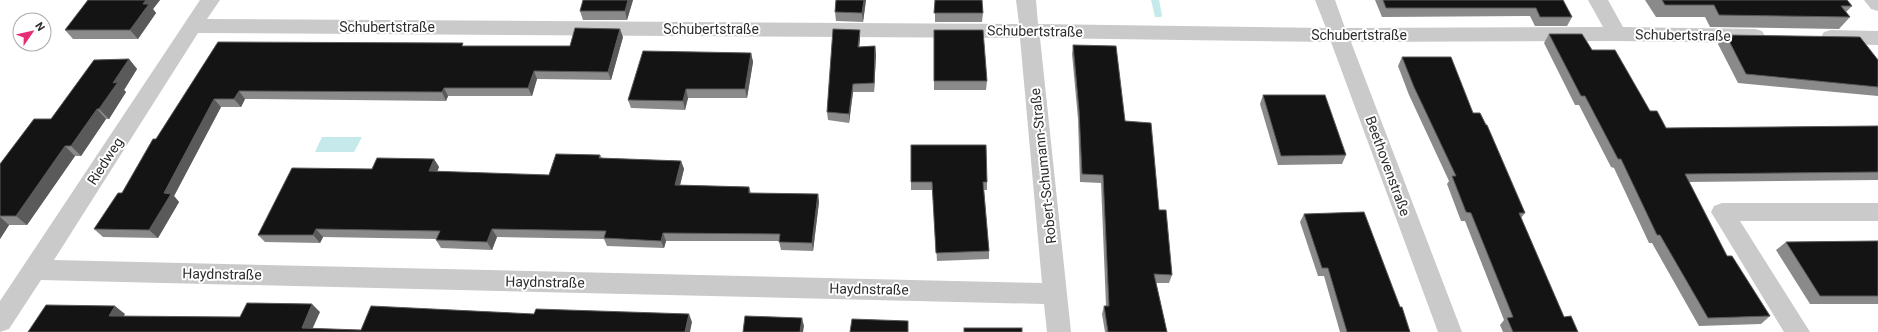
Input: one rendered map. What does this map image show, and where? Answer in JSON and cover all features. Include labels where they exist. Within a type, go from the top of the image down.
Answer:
[{"type":"street","name":"Riedweg","points":[[0,321],[35,270],[210,0]]},
{"type":"street","name":"Robert-Schumann-Straße","points":[[1026,0],[1059,332]]},
{"type":"street","name":"Beethovenstraße","points":[[1325,0],[1450,332]]},
{"type":"street","points":[[1598,0],[1617,34]]},
{"type":"street","points":[[1874,0],[1878,4]]},
{"type":"street","name":"Schubertstraße","points":[[192,26],[1029,31],[1339,35],[1617,34],[1775,36]]},
{"type":"street","points":[[1815,37],[1878,38]]},
{"type":"street","points":[[1798,332],[1722,212],[1878,212]]},
{"type":"street","name":"Haydnstraße","points":[[35,270],[1056,294]]},
{"type":"water","points":[[322,137],[362,137],[354,152],[315,152]]},
{"type":"building","points":[[88,0],[146,0],[143,4],[149,4],[130,30],[65,30]]},
{"type":"building","points":[[583,0],[628,0],[625,11],[580,11]]},
{"type":"building","points":[[836,0],[864,0],[862,13],[835,12]]},
{"type":"building","points":[[935,0],[982,0],[983,13],[934,13]]},
{"type":"building","points":[[1383,0],[1563,0],[1572,17],[1540,17],[1536,8],[1386,8]]},
{"type":"building","points":[[1662,0],[1847,0],[1852,6],[1841,6],[1850,17],[1719,15],[1714,5],[1665,5]]},
{"type":"building","points":[[575,28],[620,29],[608,72],[534,71],[528,88],[444,88],[442,92],[239,91],[234,99],[214,99],[164,193],[171,194],[149,230],[94,229],[118,193],[122,193],[153,139],[156,139],[218,42],[463,43],[462,46],[570,46]]},
{"type":"building","points":[[833,29],[860,30],[858,47],[875,46],[874,83],[853,84],[849,114],[827,112]]},
{"type":"building","points":[[934,30],[983,30],[987,81],[934,81]]},
{"type":"building","points":[[1549,34],[1582,34],[1592,50],[1615,50],[1650,111],[1657,111],[1666,128],[1878,126],[1878,172],[1685,174],[1727,256],[1732,256],[1770,316],[1708,318],[1660,235],[1657,235],[1621,159],[1618,159],[1585,96],[1581,96]]},
{"type":"building","points":[[1726,35],[1860,37],[1878,60],[1878,87],[1746,74]]},
{"type":"building","points":[[1073,45],[1116,46],[1125,121],[1151,123],[1159,210],[1166,210],[1172,275],[1154,274],[1167,332],[1108,332],[1104,306],[1109,306],[1103,175],[1082,174],[1079,110]]},
{"type":"building","points":[[643,51],[751,53],[745,89],[686,89],[683,101],[628,100]]},
{"type":"building","points":[[1402,57],[1451,57],[1473,113],[1480,113],[1487,125],[1525,213],[1519,213],[1564,317],[1571,316],[1578,332],[1513,332],[1507,318],[1513,317],[1471,213],[1466,212],[1452,176],[1456,176],[1414,87]]},
{"type":"building","points":[[129,59],[113,83],[118,82],[99,109],[97,109],[71,146],[65,146],[16,216],[0,216],[0,164],[34,119],[51,119],[94,60]]},
{"type":"building","points":[[1263,95],[1325,95],[1346,155],[1281,156]]},
{"type":"building","points":[[911,145],[986,145],[987,182],[983,182],[989,251],[936,253],[932,182],[911,182]]},
{"type":"building","points":[[556,154],[600,155],[599,158],[681,161],[675,185],[749,187],[749,193],[818,194],[812,243],[779,242],[780,234],[663,233],[661,241],[604,238],[606,231],[492,229],[487,242],[436,240],[440,231],[316,229],[313,235],[258,235],[292,168],[372,169],[377,158],[434,159],[429,171],[549,175]]},
{"type":"building","points":[[1364,212],[1400,307],[1402,307],[1410,332],[1347,332],[1328,268],[1322,268],[1304,214]]},
{"type":"building","points":[[1878,241],[1878,296],[1820,296],[1786,242]]},
{"type":"building","points":[[247,303],[312,304],[302,328],[361,330],[371,306],[534,314],[536,309],[689,314],[685,332],[28,332],[46,305],[115,306],[109,316],[240,317]]},
{"type":"building","points":[[745,316],[802,318],[800,332],[743,332]]},
{"type":"building","points":[[852,319],[908,321],[908,332],[850,332]]},
{"type":"building","points":[[964,328],[1022,328],[1022,332],[964,332]]},
{"type":"waterway","points":[[1155,0],[1158,15]]}]
